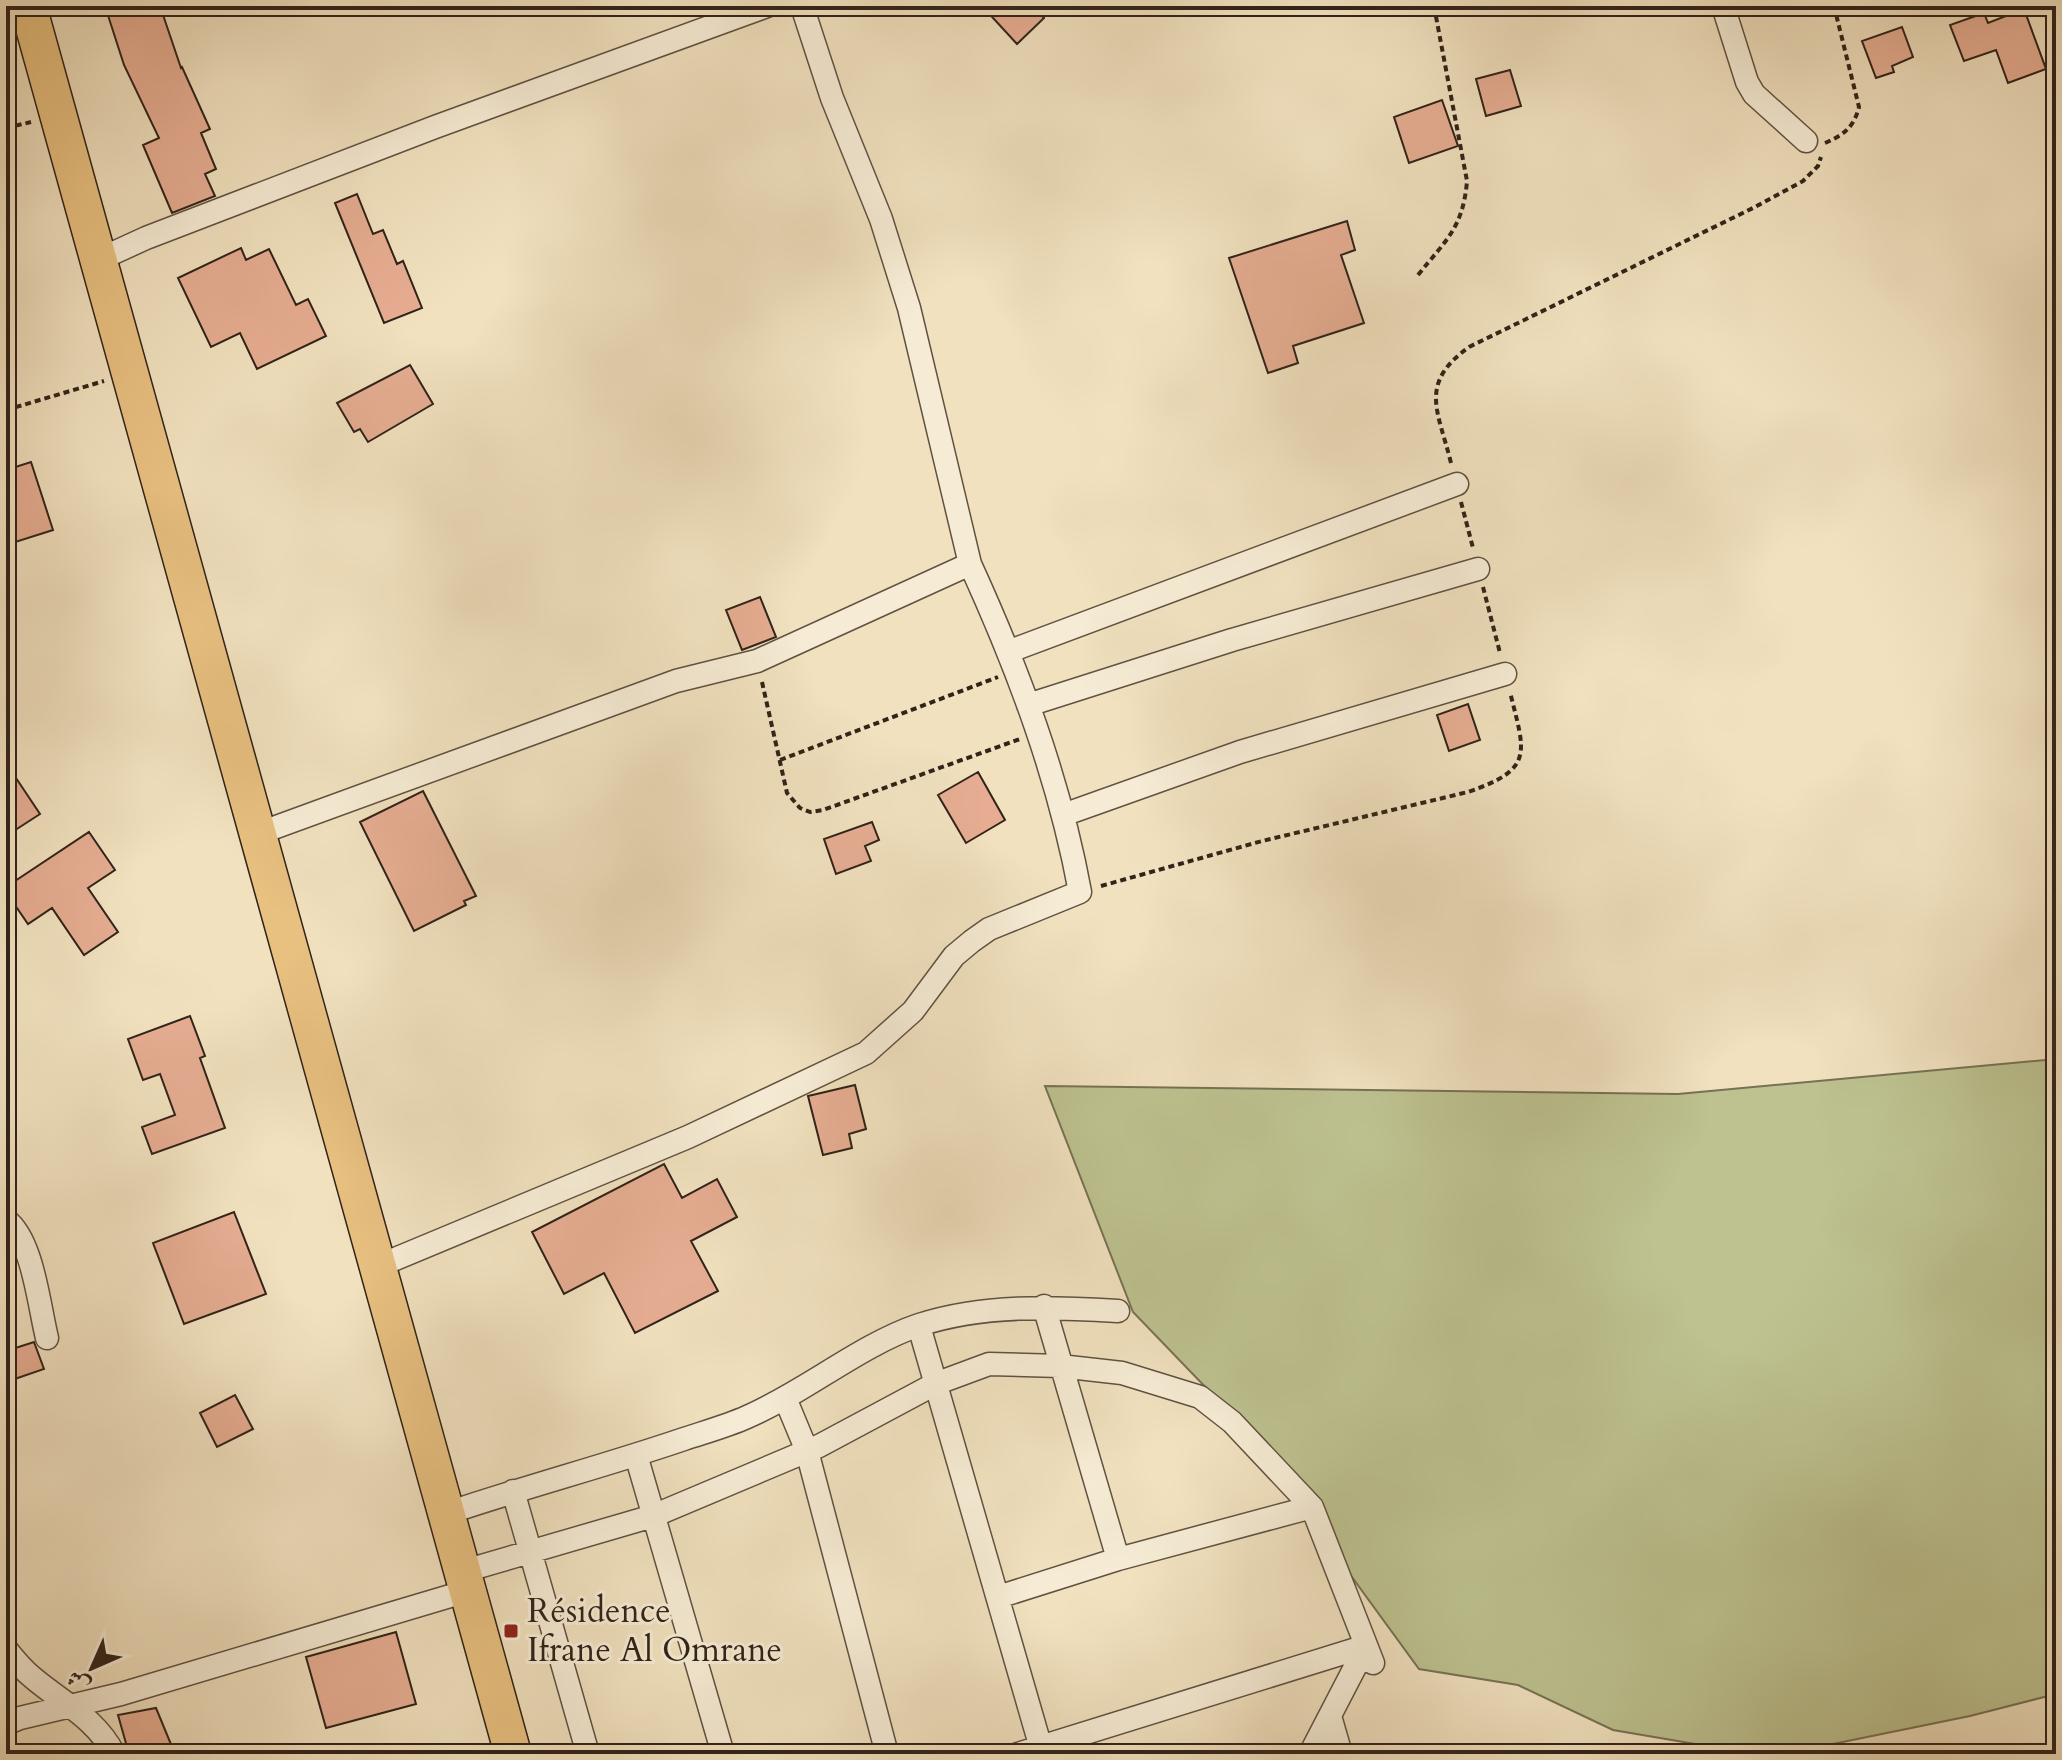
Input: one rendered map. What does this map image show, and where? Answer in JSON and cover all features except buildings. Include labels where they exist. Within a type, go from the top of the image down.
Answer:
[{"type":"highway","points":[[28,6],[513,1754]]},
{"type":"street","points":[[98,260],[146,238],[435,127],[767,6]]},
{"type":"street","points":[[376,1267],[688,1137],[866,1053],[913,1011],[954,956],[972,941],[989,929],[1080,892],[1063,815],[1038,732],[1013,660],[970,564],[909,308],[881,219],[832,98],[802,6]]},
{"type":"street","points":[[1723,6],[1747,82],[1754,94],[1806,141]]},
{"type":"street","points":[[1013,660],[1457,484]]},
{"type":"street","points":[[257,834],[676,681],[757,661],[970,564]]},
{"type":"street","points":[[1028,705],[1232,640],[1478,569]]},
{"type":"street","points":[[1063,815],[1240,752],[1505,674]]},
{"type":"street","points":[[6,1220],[14,1226],[25,1247],[47,1338]]},
{"type":"street","points":[[445,1514],[746,1418],[876,1345],[919,1326],[977,1313],[1044,1306],[1118,1311]]},
{"type":"street","points":[[1044,1306],[1118,1559]]},
{"type":"street","points":[[919,1326],[1041,1748]]},
{"type":"street","points":[[6,1724],[121,1694],[464,1582],[531,1552],[653,1516],[807,1451],[935,1384],[989,1364],[1060,1366],[1122,1373],[1200,1397],[1232,1422],[1312,1507],[1370,1655]]},
{"type":"street","points":[[785,1398],[807,1451],[887,1754]]},
{"type":"street","points":[[636,1455],[723,1754]]},
{"type":"street","points":[[513,1491],[588,1754]]},
{"type":"street","points":[[998,1597],[1118,1559],[1312,1507]]},
{"type":"street","points":[[6,1649],[30,1676],[71,1706],[108,1741],[114,1754]]},
{"type":"street","points":[[1310,1754],[1330,1716],[1370,1655]]},
{"type":"street","points":[[1018,1754],[1370,1655]]},
{"type":"street","points":[[1330,1716],[1341,1754]]},
{"type":"path","points":[[1418,275],[1457,225],[1465,204],[1467,181],[1434,6]]},
{"type":"path","points":[[1806,141],[1825,143],[1845,134],[1856,119],[1859,107],[1834,6]]},
{"type":"path","points":[[6,410],[130,374]]},
{"type":"path","points":[[780,760],[1013,660]]},
{"type":"path","points":[[757,661],[787,793],[800,808],[810,812],[823,810],[1038,732]]},
{"type":"green space","points":[[2056,1059],[2056,1694],[1970,1716],[1784,1754],[1754,1754],[1613,1730],[1518,1685],[1419,1669],[1239,1422],[1133,1312],[1045,1086],[1678,1094]]},
{"type":"place","name":"Résidence Ifrane Al Omrane","points":[[511,1631]]}]
